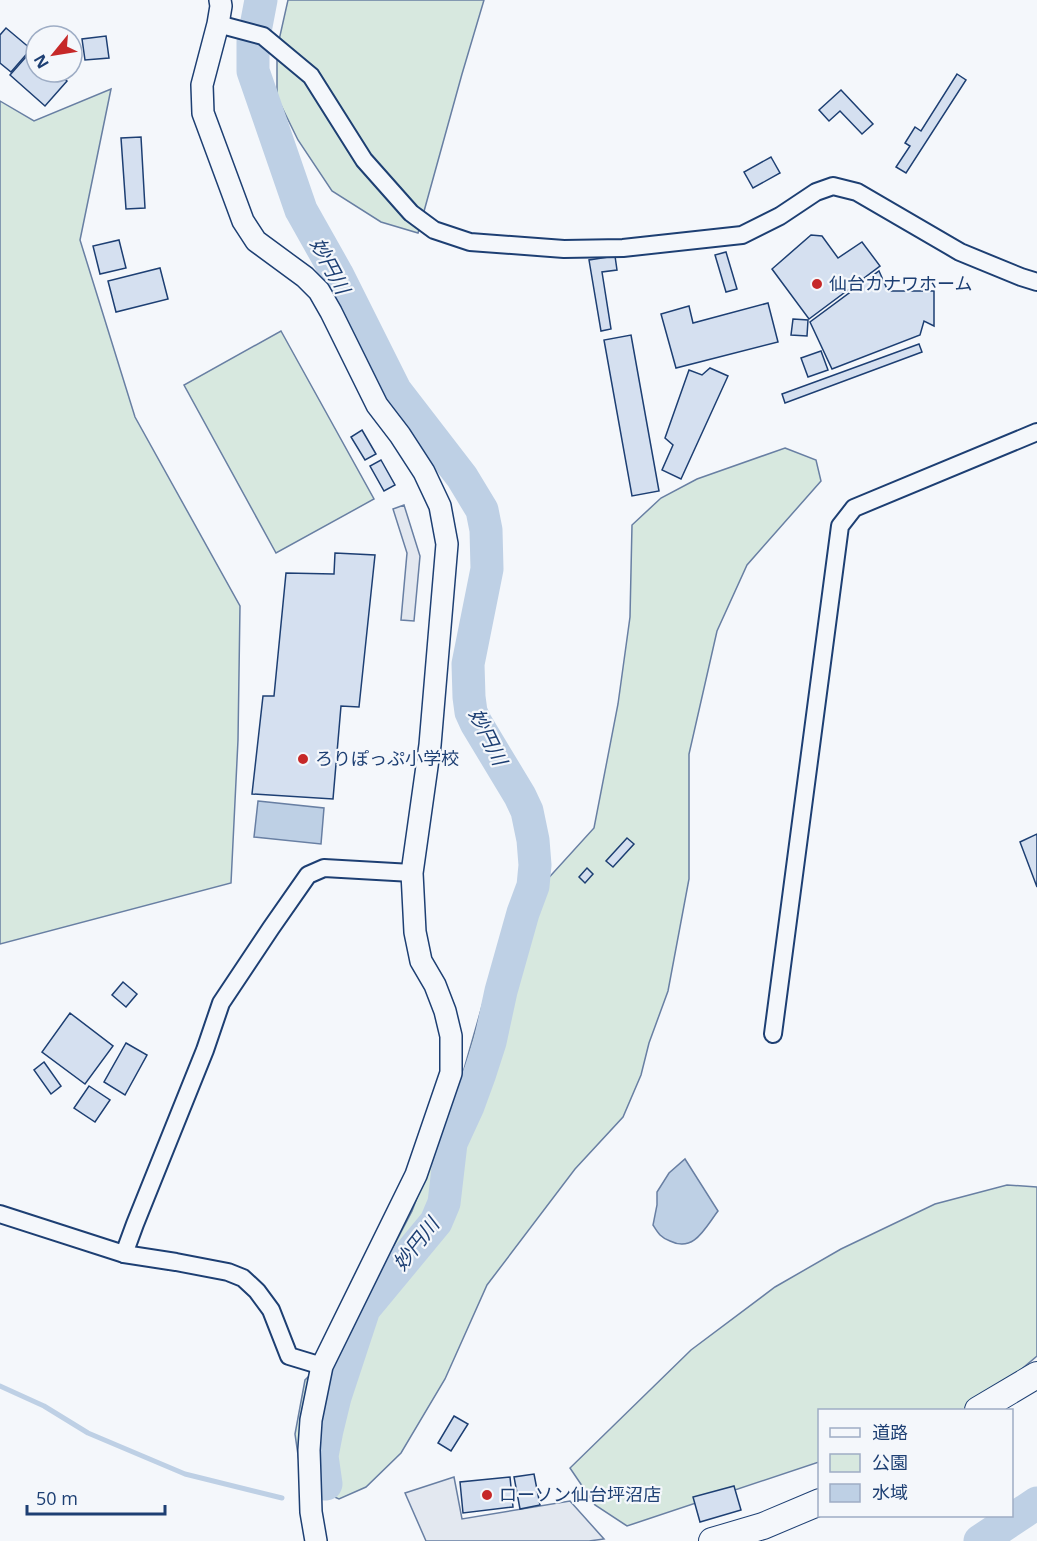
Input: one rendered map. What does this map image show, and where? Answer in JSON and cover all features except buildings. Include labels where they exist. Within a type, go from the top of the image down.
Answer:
[{"type":"main road","points":[[980,1409],[1037,1375]]},
{"type":"main road","points":[[712,1541],[763,1526],[818,1502]]},
{"type":"street","points":[[220,0],[218,24],[201,85],[203,112],[243,221],[256,241],[305,277],[319,291],[377,405],[424,472],[440,506],[447,544],[430,745],[412,873],[415,932],[421,961],[435,985],[445,1011],[451,1036],[451,1073],[416,1175],[322,1366],[311,1420],[309,1450],[311,1512],[316,1541]]},
{"type":"street","points":[[218,24],[255,34],[311,76],[364,160],[411,213],[434,230],[470,242],[564,249],[623,248],[742,235],[780,216],[816,192],[833,186],[857,192],[960,252],[1037,282]]},
{"type":"street","points":[[773,1034],[840,526],[854,508],[1037,432]]},
{"type":"street","points":[[124,1254],[205,1050],[221,1003],[308,875],[324,868],[412,873]]},
{"type":"street","points":[[0,1214],[124,1254],[228,1272],[243,1278],[271,1310],[289,1356],[322,1366]]},
{"type":"green space","points":[[288,0],[484,0],[418,233],[381,222],[332,191],[298,140],[277,97],[277,49]]},
{"type":"green space","points":[[111,89],[80,240],[135,417],[240,606],[238,740],[231,883],[0,944],[0,101],[34,121]]},
{"type":"green space","points":[[281,331],[374,499],[276,553],[184,385]]},
{"type":"green space","points":[[785,448],[816,460],[821,481],[747,565],[717,631],[689,754],[689,879],[668,991],[649,1043],[641,1075],[623,1117],[575,1169],[487,1285],[445,1379],[401,1453],[366,1487],[339,1499],[302,1483],[295,1434],[305,1380],[342,1345],[412,1211],[458,1090],[505,926],[594,828],[618,704],[630,617],[632,525],[661,498],[697,479]]},
{"type":"green space","points":[[1007,1185],[1037,1187],[1037,1356],[978,1406],[969,1409],[818,1409],[818,1462],[627,1526],[595,1505],[570,1468],[691,1350],[775,1287],[841,1249],[935,1204]]},
{"type":"shaded area","points":[[404,505],[420,556],[414,621],[401,620],[407,553],[393,509]]},
{"type":"shaded area","points":[[454,1477],[462,1519],[570,1501],[604,1539],[589,1541],[426,1541],[405,1493]]},
{"type":"water","points":[[258,801],[324,808],[321,844],[254,837]]},
{"type":"water","points":[[685,1159],[718,1211],[698,1237],[686,1244],[678,1244],[658,1233],[653,1225],[657,1192],[669,1173]]},
{"type":"waterway","name":"妙円川","points":[[261,0],[253,42],[253,71],[301,210],[337,274],[395,390],[462,477],[482,510],[486,530],[487,569],[468,664],[471,712],[527,811],[535,865],[533,886],[501,991],[490,1042],[468,1106],[451,1143],[444,1203],[436,1222],[364,1309],[335,1397],[327,1430],[322,1456],[326,1484]]},
{"type":"waterway","points":[[0,1386],[44,1406],[88,1433],[185,1474],[282,1498]]},
{"type":"waterway","points":[[980,1541],[1037,1503]]},
{"type":"place","name":"仙台カナワホーム","points":[[817,284]]},
{"type":"place","name":"ろりぽっぷ小学校","points":[[303,759]]},
{"type":"place","name":"ローソン仙台坪沼店","points":[[487,1495]]}]
